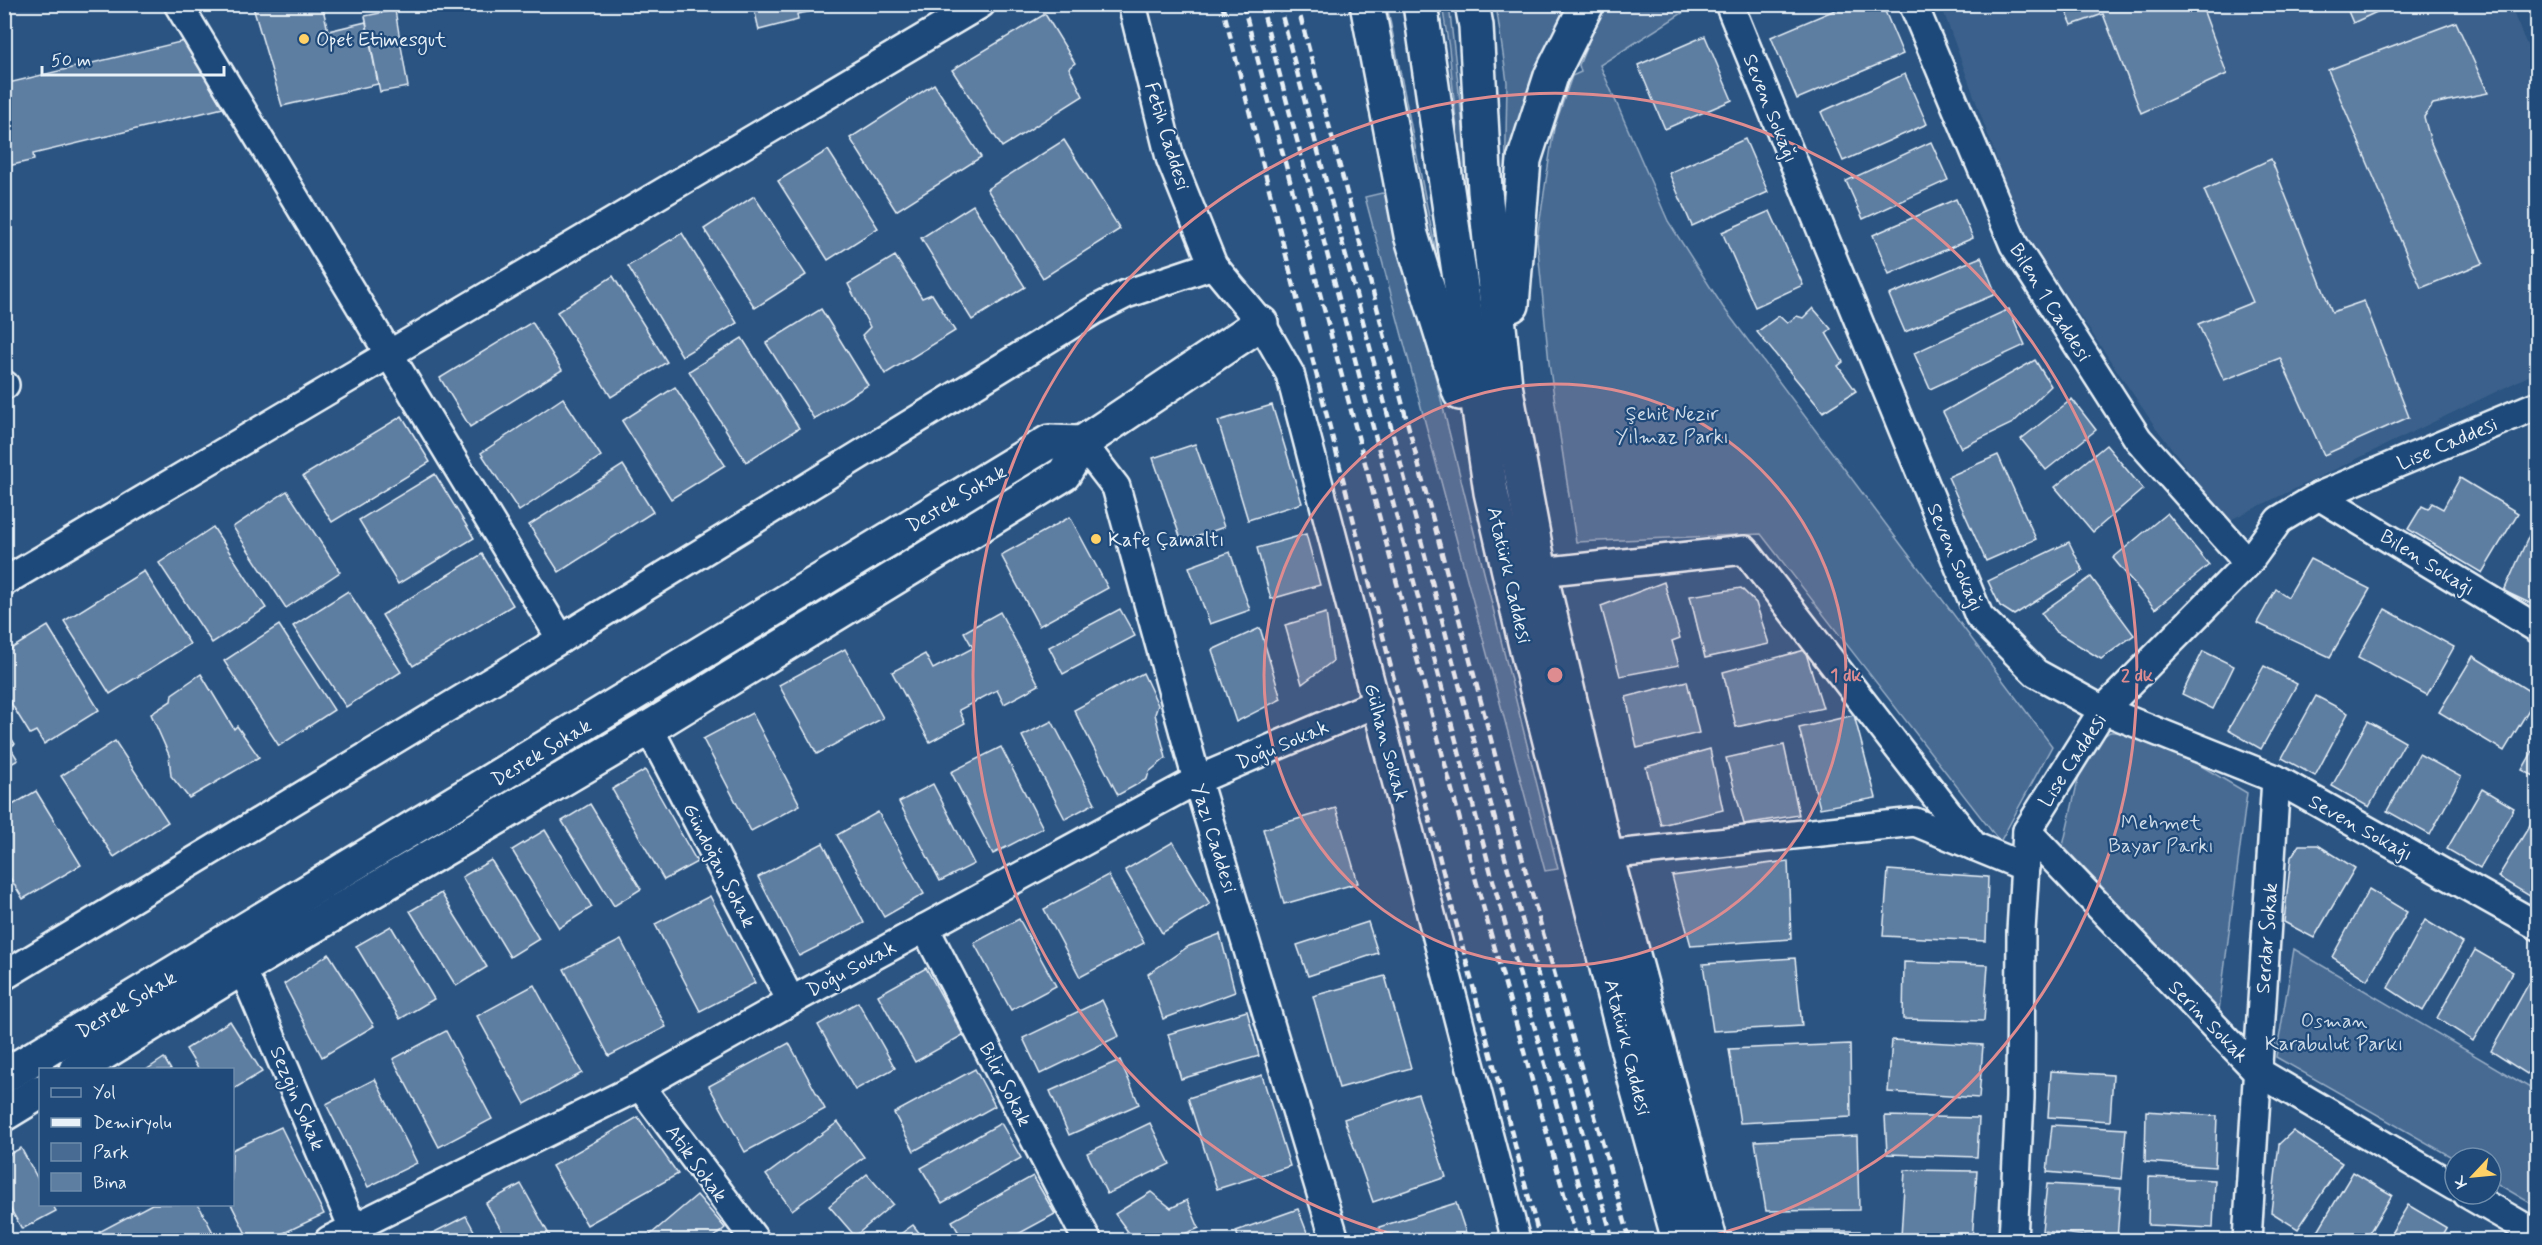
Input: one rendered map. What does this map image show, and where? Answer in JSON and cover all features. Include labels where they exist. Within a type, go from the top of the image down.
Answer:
[{"type":"main road","points":[[1367,4],[1411,235],[1491,492]]},
{"type":"main road","name":"Atatürk Caddesi","points":[[1420,4],[1491,492],[1528,654],[1637,1087],[1679,1240]]},
{"type":"main road","name":"Atatürk Caddesi","points":[[1472,4],[1476,26],[1485,191],[1505,385],[1540,572],[1606,855],[1710,1240]]},
{"type":"main road","points":[[1505,385],[1524,160],[1551,76],[1587,4]]},
{"type":"main road","name":"Destek Sokak","points":[[79,1068],[242,968],[649,728],[1064,474],[1082,443],[1261,323]]},
{"type":"main road","name":"Destek Sokak","points":[[4,1076],[1049,442],[1082,443]]},
{"type":"main road","points":[[4,1114],[39,1093]]},
{"type":"street","points":[[178,4],[561,639]]},
{"type":"street","points":[[4,582],[981,4]]},
{"type":"street","name":"Fetih Caddesi","points":[[1132,4],[1170,158],[1213,265]]},
{"type":"street","name":"Seven Sokağı","points":[[1729,4],[1979,616],[2036,673],[2103,710],[2276,779],[2538,926]]},
{"type":"street","name":"Bilen 1 Caddesi","points":[[1913,4],[2014,245],[2138,439],[2248,563]]},
{"type":"street","points":[[4,976],[561,639],[1095,310],[1126,294],[1213,265]]},
{"type":"street","name":"Gülhan Sokak","points":[[1213,265],[1261,323],[1290,374],[1516,1240]]},
{"type":"street","name":"Lise Caddesi","points":[[2013,1240],[2020,1098],[2021,931],[2027,831],[2103,710],[2248,563],[2278,520],[2319,495],[2538,405]]},
{"type":"street","name":"Yazı Caddesi","points":[[1082,443],[1116,487],[1197,780],[1335,1240]]},
{"type":"street","name":"Bilen Sokağı","points":[[2319,495],[2538,629]]},
{"type":"street","points":[[1540,572],[1745,550],[1974,846]]},
{"type":"street","name":"Doğu Sokak","points":[[329,1240],[357,1234],[640,1086],[1197,780],[1377,703]]},
{"type":"street","name":"Gündoğan Sokak","points":[[649,728],[791,1001]]},
{"type":"street","name":"Serdar Sokak","points":[[2247,1240],[2276,779]]},
{"type":"street","points":[[1606,855],[1915,822],[2025,867]]},
{"type":"street","name":"Serin Sokak","points":[[2027,831],[2258,1071],[2443,1180]]},
{"type":"street","name":"Bilir Sokak","points":[[925,928],[1087,1240]]},
{"type":"street","name":"Sezgin Sokak","points":[[242,968],[357,1234]]},
{"type":"street","name":"Atik Sokak","points":[[640,1086],[754,1240]]},
{"type":"street","points":[[2488,1206],[2538,1235]]},
{"type":"shaded area","points":[[1941,5],[2510,5],[2537,69],[2537,372],[2228,521],[2156,428],[2023,232]]},
{"type":"green space","points":[[1375,5],[1387,5],[1437,257],[1431,258]]},
{"type":"green space","points":[[1442,5],[1449,5],[1478,257],[1519,527],[1511,521],[1462,181],[1449,48]]},
{"type":"green space","points":[[1496,5],[1569,5],[1505,193],[1507,82]]},
{"type":"green space","name":"Şehit Nezir Yılmaz Parkı","points":[[1604,5],[1695,5],[1600,65],[1668,221],[1723,307],[2052,746],[2000,842],[1761,534],[1576,542],[1549,363],[1537,239],[1554,128],[1572,76],[1581,72],[1579,65]]},
{"type":"green space","points":[[1382,193],[1390,196],[1558,869],[1545,871],[1365,197]]},
{"type":"green space","name":"Mehmet Bayar Parkı","points":[[2142,731],[2247,793],[2219,1010],[2063,846],[2085,749],[2110,732]]},
{"type":"green space","name":"Osman Karabulut Parkı","points":[[2294,949],[2537,1092],[2537,1207],[2503,1187],[2503,1146],[2443,1146],[2443,1152],[2276,1057]]},
{"type":"building","points":[[264,4],[322,4],[328,31],[366,22],[378,84],[282,106],[253,7]]},
{"type":"building","points":[[753,4],[808,4],[809,12],[797,14],[798,20],[759,30]]},
{"type":"building","points":[[1849,4],[1882,4],[1903,54],[1797,99],[1771,37]]},
{"type":"building","points":[[2063,4],[2201,4],[2227,74],[2141,113],[2103,14],[2072,25]]},
{"type":"building","points":[[2345,4],[2394,4],[2353,23]]},
{"type":"building","points":[[395,10],[408,87],[380,92],[365,16]]},
{"type":"building","points":[[1045,14],[1075,63],[1069,68],[1083,96],[1002,147],[952,70]]},
{"type":"building","points":[[2456,22],[2488,93],[2433,104],[2424,117],[2431,143],[2483,263],[2421,288],[2328,70]]},
{"type":"building","points":[[1705,36],[1732,100],[1665,129],[1638,65]]},
{"type":"building","points":[[184,41],[223,108],[33,154],[34,160],[4,167],[4,84]]},
{"type":"building","points":[[1905,74],[1927,124],[1843,161],[1821,112]]},
{"type":"building","points":[[934,84],[981,157],[896,211],[850,138]]},
{"type":"building","points":[[1745,139],[1768,192],[1692,226],[1669,173]]},
{"type":"building","points":[[1064,140],[1120,229],[1043,278],[987,189]]},
{"type":"building","points":[[1931,142],[1948,180],[1863,219],[1846,181]]},
{"type":"building","points":[[828,150],[878,228],[828,260],[778,181]]},
{"type":"building","points":[[2271,159],[2332,312],[2364,301],[2409,417],[2324,455],[2280,358],[2224,380],[2198,324],[2253,302],[2204,190]]},
{"type":"building","points":[[754,196],[806,275],[755,308],[704,229]]},
{"type":"building","points":[[1956,199],[1973,238],[1889,274],[1873,235]]},
{"type":"building","points":[[973,205],[1025,287],[972,320],[921,238]]},
{"type":"building","points":[[1770,211],[1803,285],[1755,307],[1722,232]]},
{"type":"building","points":[[682,233],[737,323],[682,356],[628,266]]},
{"type":"building","points":[[895,256],[922,298],[932,294],[955,331],[885,374],[862,335],[870,327],[848,284]]},
{"type":"building","points":[[1981,257],[1996,294],[1905,332],[1889,295]]},
{"type":"building","points":[[613,276],[667,362],[611,397],[557,312]]},
{"type":"building","points":[[1813,308],[1831,329],[1826,333],[1843,362],[1838,366],[1856,391],[1823,412],[1757,332],[1779,316],[1787,323],[1797,316],[1803,318]]},
{"type":"building","points":[[821,309],[868,385],[814,419],[766,343]]},
{"type":"building","points":[[2009,309],[2025,345],[1930,389],[1914,353]]},
{"type":"building","points":[[532,322],[562,370],[470,427],[440,378]]},
{"type":"building","points":[[742,338],[799,428],[746,462],[689,371]]},
{"type":"building","points":[[2035,360],[2051,386],[2013,423],[1961,448],[1943,412]]},
{"type":"building","points":[[675,387],[725,465],[671,499],[622,421]]},
{"type":"building","points":[[563,398],[601,456],[519,511],[481,453]]},
{"type":"building","points":[[2072,399],[2096,430],[2046,470],[2021,439]]},
{"type":"building","points":[[1272,405],[1302,503],[1248,520],[1218,421]]},
{"type":"building","points":[[402,416],[430,462],[332,522],[303,476]]},
{"type":"building","points":[[1195,444],[1224,527],[1182,542],[1153,458]]},
{"type":"building","points":[[2106,445],[2143,489],[2093,532],[2055,487]]},
{"type":"building","points":[[1998,455],[2036,539],[1986,561],[1948,477]]},
{"type":"building","points":[[623,465],[653,512],[559,572],[529,525]]},
{"type":"building","points":[[435,474],[474,538],[398,584],[359,520]]},
{"type":"building","points":[[2460,478],[2518,513],[2482,573],[2408,529],[2422,506],[2428,509],[2432,503],[2443,509]]},
{"type":"building","points":[[287,491],[340,572],[286,608],[233,527]]},
{"type":"building","points":[[2167,513],[2209,565],[2155,609],[2113,558]]},
{"type":"building","points":[[1070,517],[1108,588],[1039,626],[1001,555]]},
{"type":"building","points":[[213,527],[266,608],[212,643],[159,563]]},
{"type":"building","points":[[2532,529],[2538,532],[2538,607],[2504,591]]},
{"type":"building","points":[[1306,534],[1320,585],[1271,599],[1257,548]]},
{"type":"building","points":[[2069,542],[2083,571],[2014,615],[2000,606],[1988,581]]},
{"type":"building","points":[[1230,552],[1250,610],[1210,624],[1189,567]]},
{"type":"building","points":[[482,554],[513,605],[413,666],[382,615]]},
{"type":"building","points":[[2310,559],[2370,589],[2330,657],[2257,623],[2276,589],[2288,597]]},
{"type":"building","points":[[144,571],[190,644],[110,694],[64,621]]},
{"type":"building","points":[[2091,577],[2134,635],[2101,659],[2055,631],[2041,613]]},
{"type":"building","points":[[1664,582],[1680,638],[1672,641],[1679,665],[1620,676],[1601,606]]},
{"type":"building","points":[[1741,588],[1756,603],[1769,644],[1705,658],[1690,596]]},
{"type":"building","points":[[348,591],[401,672],[346,707],[293,626]]},
{"type":"building","points":[[1120,609],[1135,636],[1063,674],[1049,647]]},
{"type":"building","points":[[2385,609],[2454,647],[2427,695],[2358,658]]},
{"type":"building","points":[[1000,612],[1039,685],[1004,704],[997,690],[959,710],[965,723],[930,742],[892,672],[925,654],[933,669],[973,648],[964,632]]},
{"type":"building","points":[[1326,613],[1333,661],[1302,684],[1285,625]]},
{"type":"building","points":[[279,625],[334,710],[279,746],[224,661]]},
{"type":"building","points":[[48,626],[99,710],[44,744],[36,731],[30,734],[4,692],[4,653]]},
{"type":"building","points":[[1260,628],[1281,699],[1236,722],[1212,650]]},
{"type":"building","points":[[845,649],[883,718],[817,754],[779,685]]},
{"type":"building","points":[[1805,650],[1823,708],[1736,727],[1723,672]]},
{"type":"building","points":[[2203,651],[2234,666],[2213,709],[2182,694]]},
{"type":"building","points":[[2473,656],[2537,696],[2504,751],[2439,712]]},
{"type":"building","points":[[2264,666],[2297,684],[2261,749],[2228,730]]},
{"type":"building","points":[[1143,673],[1158,705],[1155,714],[1166,758],[1149,772],[1147,779],[1118,795],[1074,710]]},
{"type":"building","points":[[201,674],[234,729],[237,726],[259,757],[189,798],[171,776],[169,755],[151,714],[171,701],[172,694]]},
{"type":"building","points":[[1687,681],[1699,733],[1637,748],[1626,697]]},
{"type":"building","points":[[2316,696],[2348,713],[2315,776],[2282,758]]},
{"type":"building","points":[[752,713],[800,805],[751,831],[703,739]]},
{"type":"building","points":[[1854,715],[1876,798],[1820,808],[1799,728]]},
{"type":"building","points":[[1052,721],[1095,803],[1065,819],[1022,736]]},
{"type":"building","points":[[2368,721],[2405,742],[2369,807],[2332,786]]},
{"type":"building","points":[[4,727],[15,744],[10,747],[18,760],[4,768]]},
{"type":"building","points":[[115,741],[168,822],[114,857],[61,776]]},
{"type":"building","points":[[2538,742],[2538,778],[2522,770]]},
{"type":"building","points":[[1784,745],[1799,815],[1744,824],[1726,758]]},
{"type":"building","points":[[1001,747],[1043,828],[993,854],[951,772]]},
{"type":"building","points":[[1710,749],[1723,810],[1661,825],[1646,767]]},
{"type":"building","points":[[2419,754],[2461,777],[2430,835],[2387,811]]},
{"type":"building","points":[[645,770],[697,862],[664,880],[612,789]]},
{"type":"building","points":[[933,784],[974,864],[940,881],[899,802]]},
{"type":"building","points":[[2482,789],[2514,808],[2480,868],[2447,849]]},
{"type":"building","points":[[36,791],[81,865],[23,899],[4,868],[4,810]]},
{"type":"building","points":[[590,804],[641,889],[614,906],[562,821]]},
{"type":"building","points":[[1336,808],[1358,883],[1284,904],[1263,829]]},
{"type":"building","points":[[878,812],[924,894],[884,917],[837,835]]},
{"type":"building","points":[[2533,820],[2538,823],[2538,901],[2498,877]]},
{"type":"building","points":[[545,830],[592,907],[559,928],[512,850]]},
{"type":"building","points":[[1173,842],[1210,904],[1162,933],[1125,870]]},
{"type":"building","points":[[823,843],[864,923],[799,956],[758,877]]},
{"type":"building","points":[[2299,845],[2318,845],[2355,868],[2314,938],[2284,922],[2291,857]]},
{"type":"building","points":[[491,860],[539,939],[510,957],[462,877]]},
{"type":"building","points":[[1788,861],[1791,939],[1691,946],[1672,876]]},
{"type":"building","points":[[1888,870],[1988,877],[1986,941],[1883,936]]},
{"type":"building","points":[[1108,875],[1144,943],[1080,977],[1044,909]]},
{"type":"building","points":[[2369,889],[2407,912],[2367,980],[2332,957]]},
{"type":"building","points":[[441,893],[487,967],[456,986],[410,911]]},
{"type":"building","points":[[710,896],[755,983],[700,1011],[655,924]]},
{"type":"building","points":[[1019,919],[1056,986],[1011,1010],[974,943]]},
{"type":"building","points":[[2425,920],[2463,943],[2423,1011],[2388,988]]},
{"type":"building","points":[[1368,922],[1378,953],[1308,976],[1297,945]]},
{"type":"building","points":[[391,926],[434,999],[400,1019],[356,946]]},
{"type":"building","points":[[1220,934],[1235,992],[1163,1019],[1148,974],[1189,946]]},
{"type":"building","points":[[621,940],[666,1027],[609,1056],[564,969]]},
{"type":"building","points":[[2475,950],[2513,972],[2473,1041],[2437,1018]]},
{"type":"building","points":[[329,954],[374,1026],[322,1057],[284,984]]},
{"type":"building","points":[[1795,958],[1802,1026],[1713,1031],[1703,964]]},
{"type":"building","points":[[1904,962],[1988,965],[1984,1021],[1903,1019]]},
{"type":"building","points":[[926,968],[963,1035],[915,1062],[878,995]]},
{"type":"building","points":[[1385,976],[1411,1068],[1339,1088],[1313,996]]},
{"type":"building","points":[[2529,983],[2538,988],[2538,1056],[2527,1074],[2491,1051]]},
{"type":"building","points":[[534,985],[582,1073],[525,1104],[477,1016]]},
{"type":"building","points":[[1102,1000],[1119,1036],[1040,1074],[1023,1038]]},
{"type":"building","points":[[858,1002],[895,1068],[855,1090],[818,1025]]},
{"type":"building","points":[[1247,1011],[1259,1056],[1181,1079],[1168,1034]]},
{"type":"building","points":[[230,1021],[262,1072],[234,1089],[234,1068],[198,1068],[186,1049]]},
{"type":"building","points":[[446,1031],[492,1119],[439,1147],[393,1059]]},
{"type":"building","points":[[1892,1040],[1983,1045],[1979,1098],[1888,1092]]},
{"type":"building","points":[[789,1043],[825,1109],[745,1152],[709,1086]]},
{"type":"building","points":[[1850,1044],[1851,1117],[1740,1123],[1729,1049]]},
{"type":"building","points":[[164,1058],[170,1068],[149,1068]]},
{"type":"building","points":[[1120,1060],[1139,1104],[1069,1135],[1050,1091]]},
{"type":"building","points":[[975,1069],[995,1106],[914,1151],[894,1113]]},
{"type":"building","points":[[2051,1071],[2113,1075],[2110,1121],[2048,1117]]},
{"type":"building","points":[[1262,1075],[1290,1166],[1217,1189],[1188,1098]]},
{"type":"building","points":[[375,1079],[417,1163],[368,1187],[326,1104]]},
{"type":"building","points":[[1418,1094],[1446,1177],[1373,1202],[1344,1119]]},
{"type":"building","points":[[2146,1111],[2217,1116],[2215,1167],[2145,1162]]},
{"type":"building","points":[[1885,1116],[1979,1118],[1977,1157],[1887,1154]]},
{"type":"building","points":[[638,1117],[678,1174],[587,1225],[552,1166]]},
{"type":"building","points":[[838,1122],[864,1157],[792,1210],[766,1175]]},
{"type":"building","points":[[1001,1123],[1021,1158],[942,1203],[921,1168]]},
{"type":"building","points":[[1150,1123],[1170,1164],[1107,1194],[1087,1153]]},
{"type":"building","points":[[2052,1125],[2126,1129],[2122,1179],[2047,1172]]},
{"type":"building","points":[[281,1127],[324,1214],[269,1240],[249,1240],[232,1206],[234,1206],[234,1149]]},
{"type":"building","points":[[2293,1131],[2342,1163],[2298,1229],[2271,1212],[2279,1144]]},
{"type":"building","points":[[1857,1136],[1859,1210],[1766,1211],[1755,1141]]},
{"type":"building","points":[[21,1148],[39,1181],[39,1206],[53,1206],[56,1211],[22,1229],[4,1198],[4,1157]]},
{"type":"building","points":[[1905,1170],[1977,1171],[1972,1240],[1901,1237]]},
{"type":"building","points":[[2353,1172],[2392,1195],[2365,1240],[2313,1239]]},
{"type":"building","points":[[867,1174],[893,1204],[855,1236],[829,1206]]},
{"type":"building","points":[[1033,1176],[1055,1214],[1007,1240],[963,1240],[952,1221]]},
{"type":"building","points":[[2149,1177],[2215,1180],[2213,1228],[2148,1225]]},
{"type":"building","points":[[521,1184],[551,1238],[547,1240],[507,1240],[486,1203]]},
{"type":"building","points":[[2047,1184],[2121,1188],[2117,1239],[2042,1231]]},
{"type":"building","points":[[1151,1192],[1171,1208],[1187,1200],[1199,1228],[1170,1240],[1134,1240],[1115,1214]]},
{"type":"building","points":[[697,1195],[725,1228],[711,1240],[644,1240]]},
{"type":"building","points":[[1456,1203],[1467,1236],[1454,1240],[1384,1240],[1379,1227]]},
{"type":"building","points":[[2408,1205],[2447,1228],[2440,1240],[2387,1240]]},
{"type":"building","points":[[148,1206],[199,1206],[217,1240],[103,1240],[99,1232]]},
{"type":"building","points":[[1298,1209],[1310,1240],[1239,1240],[1236,1231]]},
{"type":"building","points":[[466,1216],[479,1240],[419,1240]]},
{"type":"building","points":[[913,1225],[925,1240],[892,1240]]},
{"type":"building","points":[[1784,1231],[1860,1231],[1860,1240],[1785,1240]]},
{"type":"railway","points":[[1222,4],[1450,899],[1540,1240]]},
{"type":"railway","points":[[1243,4],[1479,892],[1577,1240]]},
{"type":"railway","points":[[1261,4],[1495,888],[1595,1240]]},
{"type":"railway","points":[[1279,4],[1512,884],[1613,1240]]},
{"type":"railway","points":[[1297,4],[1528,880],[1630,1240]]},
{"type":"place","name":"Opet Etimesgut","points":[[304,39]]},
{"type":"place","name":"Kafe Çamaltı","points":[[1096,539]]}]
